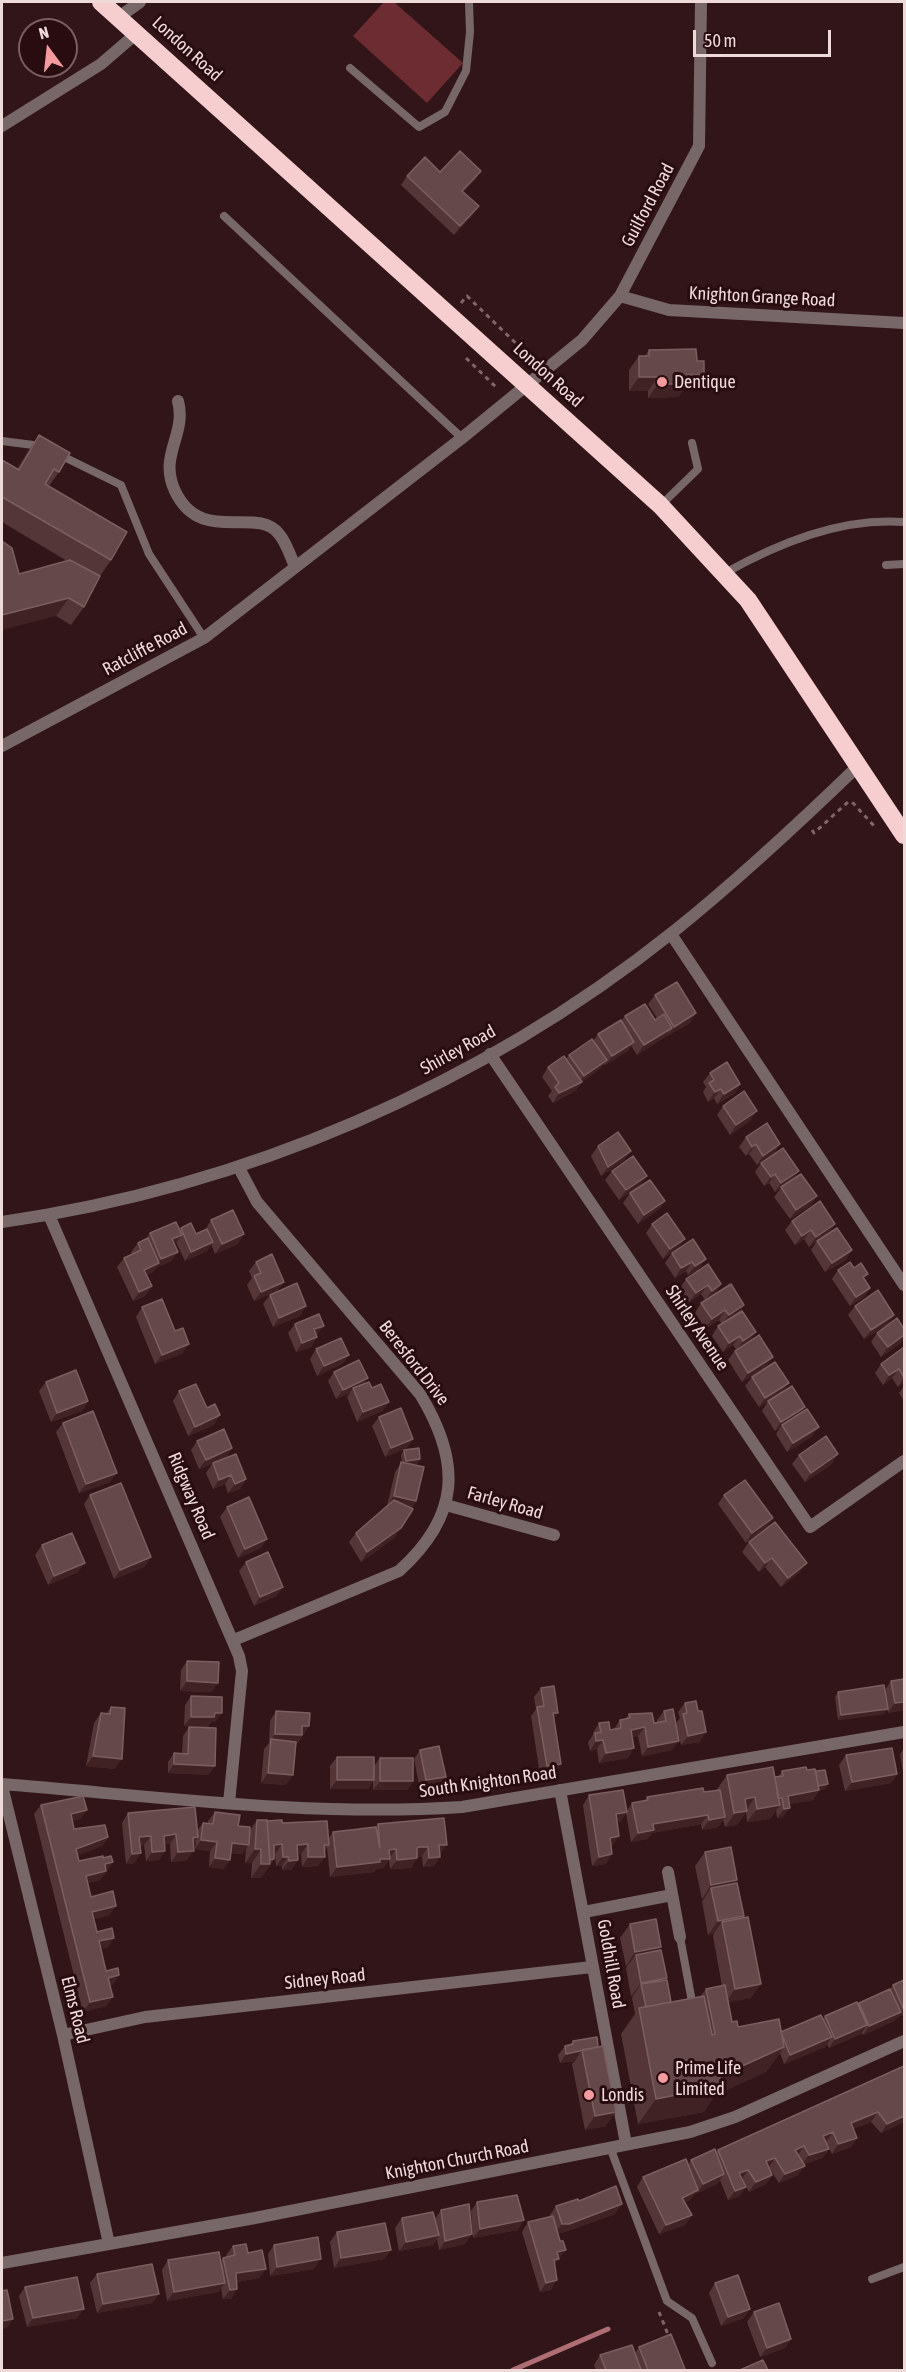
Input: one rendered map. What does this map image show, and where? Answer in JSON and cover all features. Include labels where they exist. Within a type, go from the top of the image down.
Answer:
[{"type":"highway","name":"London Road","points":[[101,2],[660,505],[725,573],[771,631],[904,835]]},
{"type":"street","points":[[119,17],[140,2]]},
{"type":"street","name":"Guilford Road","points":[[527,383],[582,340],[620,296],[699,146],[701,2]]},
{"type":"street","points":[[2,126],[101,64],[137,33]]},
{"type":"street","name":"Knighton Grange Road","points":[[620,296],[669,310],[904,323]]},
{"type":"street","name":"Ratcliffe Road","points":[[2,746],[204,638],[462,438],[527,383]]},
{"type":"street","points":[[178,401],[181,414],[180,428],[169,456],[175,491],[191,512],[205,520],[269,526],[279,533],[296,567]]},
{"type":"street","name":"Shirley Road","points":[[2,1222],[49,1215],[154,1192],[238,1168],[367,1118],[490,1054],[584,997],[672,934],[803,820],[858,766]]},
{"type":"street","points":[[672,934],[904,1285]]},
{"type":"street","name":"Shirley Avenue","points":[[490,1054],[810,1527],[904,1461]]},
{"type":"street","name":"Beresford Drive","points":[[234,1640],[399,1571],[420,1552],[435,1531],[446,1504],[450,1472],[446,1445],[436,1420],[420,1394],[257,1202],[238,1168]]},
{"type":"street","name":"Ridgway Road","points":[[49,1215],[234,1640],[242,1671],[229,1803]]},
{"type":"street","name":"Farley Road","points":[[446,1504],[554,1535]]},
{"type":"street","name":"South Knighton Road","points":[[2,1785],[324,1810],[417,1810],[462,1807],[904,1732]]},
{"type":"street","name":"Elms Road","points":[[2,1785],[63,2035],[109,2244]]},
{"type":"street","name":"Goldhill Road","points":[[560,1790],[626,2145]]},
{"type":"street","points":[[668,1872],[680,1937]]},
{"type":"street","points":[[584,1912],[672,1895]]},
{"type":"street","name":"Sidney Road","points":[[63,2035],[145,2017],[592,1967]]},
{"type":"street","name":"Knighton Church Road","points":[[2,2263],[411,2188],[690,2132],[724,2121],[904,2041]]},
{"type":"lane","points":[[350,68],[419,127],[445,112],[466,71],[470,32],[469,2]]},
{"type":"lane","points":[[224,216],[462,438]]},
{"type":"lane","points":[[2,441],[36,444],[121,485],[149,554],[204,638]]},
{"type":"lane","points":[[660,505],[698,469],[692,443]]},
{"type":"lane","points":[[725,573],[760,554],[815,534],[875,520],[904,522]]},
{"type":"lane","points":[[886,564],[904,564]]},
{"type":"lane","points":[[680,1937],[694,2008]]},
{"type":"lane","points":[[610,2147],[667,2301],[692,2318],[712,2363]]},
{"type":"lane","points":[[872,2279],[904,2267]]},
{"type":"path","points":[[803,820],[814,833],[848,802],[852,802],[877,830],[893,818]]},
{"type":"shaded area","points":[[384,2],[394,2],[463,63],[427,103],[353,36]]},
{"type":"building","points":[[460,151],[481,171],[462,191],[479,206],[460,226],[407,176],[425,157],[440,172]]},
{"type":"building","points":[[696,349],[697,361],[704,361],[704,375],[687,375],[687,384],[658,384],[658,377],[639,377],[639,356],[649,356],[649,350]]},
{"type":"building","points":[[39,435],[70,453],[59,472],[54,469],[45,484],[127,532],[111,560],[2,497],[2,460],[19,470]]},
{"type":"building","points":[[2,541],[12,548],[19,574],[70,560],[100,576],[84,607],[69,598],[2,615]]},
{"type":"building","points":[[677,982],[696,1013],[674,1027],[655,995]]},
{"type":"building","points":[[645,1004],[655,1020],[664,1014],[672,1028],[644,1045],[625,1016]]},
{"type":"building","points":[[621,1020],[634,1042],[612,1056],[598,1034]]},
{"type":"building","points":[[592,1039],[607,1060],[584,1076],[569,1055]]},
{"type":"building","points":[[564,1056],[582,1082],[559,1093],[555,1087],[559,1083],[548,1067]]},
{"type":"building","points":[[727,1062],[740,1084],[724,1094],[721,1089],[715,1092],[709,1083],[714,1080],[710,1073]]},
{"type":"building","points":[[744,1091],[757,1111],[736,1125],[723,1106]]},
{"type":"building","points":[[767,1123],[780,1144],[763,1156],[756,1144],[752,1147],[746,1137]]},
{"type":"building","points":[[618,1132],[631,1151],[608,1167],[598,1146]]},
{"type":"building","points":[[783,1148],[799,1171],[781,1183],[775,1174],[771,1177],[761,1163]]},
{"type":"building","points":[[633,1156],[647,1176],[626,1190],[612,1171]]},
{"type":"building","points":[[801,1174],[817,1196],[796,1210],[781,1187]]},
{"type":"building","points":[[650,1180],[665,1201],[644,1215],[630,1193]]},
{"type":"building","points":[[820,1201],[835,1224],[816,1237],[811,1230],[802,1236],[792,1221]]},
{"type":"building","points":[[233,1210],[244,1234],[222,1244],[211,1220]]},
{"type":"building","points":[[667,1213],[685,1239],[670,1249],[652,1224]]},
{"type":"building","points":[[176,1222],[182,1235],[172,1239],[178,1252],[161,1259],[150,1233]]},
{"type":"building","points":[[191,1223],[196,1234],[207,1229],[213,1242],[191,1252],[181,1228]]},
{"type":"building","points":[[837,1228],[852,1250],[832,1263],[817,1241]]},
{"type":"building","points":[[148,1238],[159,1263],[144,1270],[152,1286],[139,1292],[124,1258],[141,1250],[138,1243]]},
{"type":"building","points":[[693,1239],[706,1259],[695,1266],[692,1262],[681,1268],[672,1253]]},
{"type":"building","points":[[272,1254],[284,1282],[261,1292],[254,1276],[261,1273],[256,1262]]},
{"type":"building","points":[[850,1262],[854,1268],[861,1263],[868,1274],[863,1277],[870,1288],[856,1297],[838,1270]]},
{"type":"building","points":[[708,1264],[721,1284],[712,1291],[708,1285],[696,1293],[686,1279]]},
{"type":"building","points":[[297,1283],[306,1306],[279,1318],[270,1295]]},
{"type":"building","points":[[731,1284],[744,1305],[729,1315],[725,1310],[712,1319],[701,1303]]},
{"type":"building","points":[[878,1290],[894,1315],[871,1330],[855,1306]]},
{"type":"building","points":[[162,1299],[175,1331],[183,1328],[189,1344],[162,1355],[142,1307]]},
{"type":"building","points":[[742,1311],[756,1332],[743,1341],[740,1336],[729,1343],[718,1326]]},
{"type":"building","points":[[319,1314],[324,1326],[314,1329],[317,1337],[302,1343],[295,1324]]},
{"type":"building","points":[[897,1318],[904,1329],[904,1335],[888,1347],[877,1333]]},
{"type":"building","points":[[759,1335],[773,1357],[748,1373],[735,1351]]},
{"type":"building","points":[[341,1338],[349,1355],[324,1366],[316,1349]]},
{"type":"building","points":[[904,1347],[904,1377],[899,1369],[889,1375],[881,1364]]},
{"type":"building","points":[[359,1360],[368,1378],[343,1390],[334,1372]]},
{"type":"building","points":[[775,1362],[789,1383],[765,1398],[752,1377]]},
{"type":"building","points":[[76,1370],[88,1401],[57,1413],[46,1382]]},
{"type":"building","points":[[369,1382],[372,1388],[381,1384],[389,1402],[363,1412],[353,1388]]},
{"type":"building","points":[[196,1384],[207,1408],[215,1404],[220,1415],[195,1427],[179,1391]]},
{"type":"building","points":[[792,1386],[805,1407],[781,1422],[768,1401]]},
{"type":"building","points":[[401,1408],[413,1439],[391,1448],[379,1417]]},
{"type":"building","points":[[807,1409],[819,1427],[793,1443],[782,1425]]},
{"type":"building","points":[[93,1411],[117,1473],[86,1484],[63,1423]]},
{"type":"building","points":[[224,1429],[232,1448],[206,1460],[197,1441]]},
{"type":"building","points":[[826,1436],[838,1454],[811,1473],[799,1455]]},
{"type":"building","points":[[419,1448],[420,1459],[406,1461],[404,1450]]},
{"type":"building","points":[[236,1454],[246,1479],[235,1484],[231,1475],[219,1480],[213,1463]]},
{"type":"building","points":[[401,1462],[424,1467],[416,1501],[394,1496]]},
{"type":"building","points":[[745,1480],[773,1518],[752,1533],[724,1495]]},
{"type":"building","points":[[121,1483],[151,1557],[120,1570],[90,1495]]},
{"type":"building","points":[[249,1497],[267,1539],[245,1549],[227,1507]]},
{"type":"building","points":[[394,1500],[413,1509],[401,1528],[367,1552],[356,1533]]},
{"type":"building","points":[[775,1522],[807,1563],[788,1578],[772,1558],[765,1563],[749,1542]]},
{"type":"building","points":[[72,1533],[85,1563],[54,1576],[42,1545]]},
{"type":"building","points":[[268,1552],[283,1587],[260,1597],[246,1562]]},
{"type":"building","points":[[187,1661],[219,1662],[218,1683],[187,1681]]},
{"type":"building","points":[[904,1679],[904,1702],[895,1703],[891,1681]]},
{"type":"building","points":[[884,1685],[888,1709],[841,1715],[838,1692]]},
{"type":"building","points":[[554,1686],[558,1713],[553,1713],[561,1764],[547,1766],[537,1707],[544,1706],[541,1688]]},
{"type":"building","points":[[191,1696],[222,1697],[222,1713],[215,1713],[214,1717],[191,1717]]},
{"type":"building","points":[[696,1701],[698,1711],[702,1711],[706,1732],[688,1736],[683,1714],[687,1713],[685,1703]]},
{"type":"building","points":[[111,1707],[125,1708],[122,1759],[93,1756],[101,1713],[110,1714]]},
{"type":"building","points":[[673,1709],[679,1741],[648,1747],[645,1727],[631,1730],[634,1748],[606,1753],[603,1740],[596,1741],[595,1733],[601,1732],[599,1723],[609,1722],[610,1730],[621,1728],[620,1720],[630,1718],[629,1714],[652,1713],[654,1723],[666,1721],[664,1711]]},
{"type":"building","points":[[276,1711],[310,1713],[309,1726],[302,1726],[302,1735],[275,1734]]},
{"type":"building","points":[[189,1727],[216,1728],[215,1766],[174,1764],[174,1753],[188,1754]]},
{"type":"building","points":[[271,1739],[296,1742],[293,1775],[268,1773]]},
{"type":"building","points":[[439,1746],[446,1777],[426,1780],[420,1750]]},
{"type":"building","points":[[892,1748],[897,1774],[852,1782],[846,1755]]},
{"type":"building","points":[[337,1757],[374,1757],[374,1780],[337,1780]]},
{"type":"building","points":[[380,1758],[413,1758],[413,1781],[380,1781]]},
{"type":"building","points":[[773,1767],[780,1805],[757,1809],[755,1797],[745,1799],[747,1811],[734,1813],[727,1775]]},
{"type":"building","points":[[806,1767],[807,1770],[815,1769],[819,1790],[788,1796],[790,1808],[784,1809],[782,1798],[778,1798],[775,1777],[783,1776],[782,1771]]},
{"type":"building","points":[[825,1770],[828,1784],[818,1786],[816,1771]]},
{"type":"building","points":[[703,1788],[704,1792],[720,1790],[725,1817],[709,1820],[708,1815],[653,1824],[654,1830],[638,1833],[632,1803],[648,1800],[647,1797]]},
{"type":"building","points":[[623,1790],[627,1812],[616,1814],[619,1836],[610,1838],[612,1854],[599,1857],[589,1795]]},
{"type":"building","points":[[83,1796],[87,1810],[71,1814],[74,1829],[105,1825],[108,1837],[76,1849],[79,1861],[111,1856],[113,1862],[105,1864],[106,1871],[86,1876],[91,1897],[113,1891],[116,1906],[92,1912],[97,1932],[112,1928],[114,1938],[99,1941],[106,1971],[118,1968],[119,1975],[108,1978],[113,1997],[90,2002],[41,1805]]},
{"type":"building","points":[[195,1807],[198,1837],[193,1838],[194,1851],[178,1852],[176,1834],[164,1836],[165,1851],[152,1852],[151,1836],[139,1837],[141,1853],[132,1854],[128,1813]]},
{"type":"building","points":[[215,1812],[240,1815],[238,1826],[250,1827],[249,1845],[232,1843],[230,1860],[215,1858],[217,1842],[201,1840],[203,1823],[213,1824]]},
{"type":"building","points":[[444,1818],[447,1845],[439,1845],[440,1857],[429,1858],[428,1847],[420,1847],[417,1848],[417,1858],[397,1860],[396,1849],[389,1850],[390,1859],[337,1867],[333,1832],[376,1827],[380,1848],[378,1824]]},
{"type":"building","points":[[257,1820],[267,1820],[270,1864],[261,1864],[261,1849],[255,1849]]},
{"type":"building","points":[[282,1820],[282,1823],[327,1821],[329,1845],[324,1845],[325,1857],[308,1857],[308,1844],[297,1845],[298,1860],[289,1861],[288,1857],[283,1857],[282,1844],[274,1845],[274,1859],[270,1860],[267,1821]]},
{"type":"building","points":[[731,1847],[737,1880],[711,1885],[705,1852]]},
{"type":"building","points":[[737,1883],[744,1916],[718,1921],[711,1888]]},
{"type":"building","points":[[748,1917],[761,1984],[735,1989],[722,1922]]},
{"type":"building","points":[[656,1919],[661,1947],[635,1952],[630,1924]]},
{"type":"building","points":[[661,1950],[667,1978],[641,1983],[636,1955]]},
{"type":"building","points":[[667,1980],[671,2002],[646,2007],[641,1984]]},
{"type":"building","points":[[904,1980],[904,2007],[903,2008],[893,1985]]},
{"type":"building","points":[[725,1985],[732,2022],[737,2021],[738,2027],[779,2019],[784,2047],[740,2067],[719,2070],[721,2086],[656,2099],[639,2008],[704,1996],[712,2035],[715,2034],[706,1989]]},
{"type":"building","points":[[890,1989],[901,2012],[869,2026],[859,2003]]},
{"type":"building","points":[[857,2002],[867,2025],[835,2039],[825,2016]]},
{"type":"building","points":[[821,2015],[832,2037],[790,2055],[781,2032]]},
{"type":"building","points":[[597,2037],[598,2047],[566,2054],[565,2046],[573,2044],[573,2041]]},
{"type":"building","points":[[603,2046],[616,2112],[595,2116],[582,2050]]},
{"type":"building","points":[[904,2066],[904,2116],[887,2124],[878,2112],[851,2123],[857,2138],[838,2144],[833,2132],[823,2136],[829,2149],[809,2155],[804,2146],[795,2150],[805,2166],[785,2174],[775,2158],[766,2161],[772,2175],[756,2182],[748,2170],[739,2173],[746,2187],[735,2191],[718,2150]]},
{"type":"building","points":[[715,2149],[724,2174],[703,2184],[691,2160]]},
{"type":"building","points":[[686,2159],[698,2190],[682,2198],[692,2215],[666,2225],[643,2177]]},
{"type":"building","points":[[616,2186],[622,2204],[569,2224],[562,2224],[556,2206],[578,2199],[579,2201]]},
{"type":"building","points":[[517,2195],[524,2220],[480,2229],[477,2202]]},
{"type":"building","points":[[469,2204],[472,2234],[445,2241],[441,2210]]},
{"type":"building","points":[[433,2212],[439,2235],[406,2242],[402,2218]]},
{"type":"building","points":[[553,2216],[560,2241],[563,2241],[566,2250],[557,2252],[559,2259],[554,2260],[557,2280],[546,2283],[528,2222]]},
{"type":"building","points":[[385,2223],[391,2250],[341,2258],[337,2232]]},
{"type":"building","points":[[318,2237],[321,2259],[277,2267],[274,2245]]},
{"type":"building","points":[[246,2244],[248,2253],[262,2250],[266,2269],[236,2273],[237,2289],[230,2290],[223,2258],[235,2255],[233,2246]]},
{"type":"building","points":[[219,2252],[225,2283],[174,2292],[168,2260]]},
{"type":"building","points":[[152,2264],[159,2294],[103,2304],[97,2274]]},
{"type":"building","points":[[738,2275],[750,2309],[728,2317],[715,2283]]},
{"type":"building","points":[[77,2277],[84,2309],[33,2318],[25,2287]]},
{"type":"building","points":[[7,2290],[13,2319],[2,2321],[2,2291]]},
{"type":"building","points":[[779,2303],[791,2339],[767,2348],[754,2312]]},
{"type":"building","points":[[671,2334],[685,2369],[648,2370],[639,2347]]},
{"type":"building","points":[[632,2345],[641,2370],[606,2370],[600,2355]]},
{"type":"building","points":[[763,2360],[768,2370],[740,2370]]},
{"type":"waterway","points":[[513,2370],[608,2329]]},
{"type":"place","name":"Dentique","points":[[662,382]]},
{"type":"place","name":"Prime Life Limited","points":[[663,2078]]},
{"type":"place","name":"Londis","points":[[589,2095]]}]
